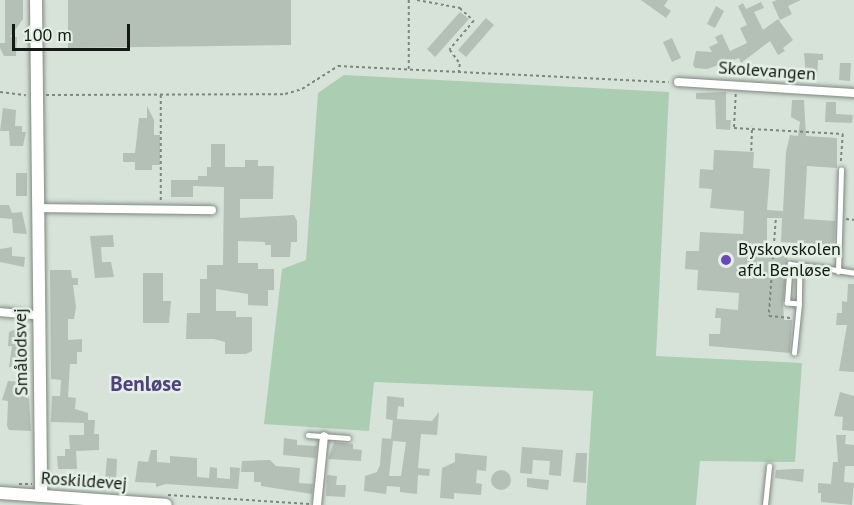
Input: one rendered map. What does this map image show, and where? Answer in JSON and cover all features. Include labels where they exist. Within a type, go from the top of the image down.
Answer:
[{"type":"street","name":"Smålodsvej","points":[[36,0],[41,490]]},
{"type":"street","name":"Skolevangen","points":[[678,82],[854,93]]},
{"type":"street","points":[[38,208],[212,210]]},
{"type":"street","points":[[0,312],[38,315]]},
{"type":"street","points":[[317,505],[324,436]]},
{"type":"street","name":"Roskildevej","points":[[4,488],[164,500]]},
{"type":"lane","points":[[838,272],[841,170]]},
{"type":"lane","points":[[799,304],[787,303],[789,264],[854,273]]},
{"type":"lane","points":[[794,353],[800,265]]},
{"type":"lane","points":[[308,435],[348,438]]},
{"type":"lane","points":[[765,505],[769,466]]},
{"type":"path","points":[[409,0],[409,70]]},
{"type":"path","points":[[417,0],[460,8],[474,21],[450,50],[460,64],[459,73]]},
{"type":"path","points":[[0,92],[37,96],[285,94],[302,89],[338,66],[678,82]]},
{"type":"path","points":[[737,86],[734,128],[843,134],[841,170]]},
{"type":"path","points":[[161,94],[161,209]]},
{"type":"path","points":[[751,151],[752,128]]},
{"type":"path","points":[[840,219],[854,220]]},
{"type":"path","points":[[776,220],[769,316],[798,318]]},
{"type":"path","points":[[774,248],[838,252]]},
{"type":"path","points":[[4,488],[41,490]]},
{"type":"path","points":[[164,500],[317,505]]},
{"type":"green space","points":[[344,75],[669,92],[656,356],[802,363],[795,462],[700,461],[696,505],[586,505],[593,391],[374,382],[369,431],[264,424],[282,269],[306,260],[318,93]]},
{"type":"building","points":[[5,0],[23,0],[23,19],[10,37],[17,37],[16,56],[4,56],[0,48],[0,43],[5,43]]},
{"type":"building","points":[[68,0],[291,0],[291,45],[68,48]]},
{"type":"building","points":[[641,0],[668,0],[664,6],[671,11],[666,18]]},
{"type":"building","points":[[801,0],[788,6],[792,14],[780,20],[772,2]]},
{"type":"building","points":[[761,2],[764,8],[754,12],[763,30],[778,19],[793,40],[783,48],[785,51],[778,55],[770,41],[741,63],[739,58],[707,69],[695,68],[693,65],[696,51],[712,52],[709,47],[718,43],[715,37],[722,34],[730,51],[747,43],[740,28],[747,25],[738,6],[743,3],[746,9]]},
{"type":"building","points":[[716,6],[724,11],[715,28],[707,24]]},
{"type":"building","points":[[460,12],[469,19],[435,57],[427,49]]},
{"type":"building","points":[[486,18],[494,25],[466,57],[458,50]]},
{"type":"building","points":[[672,38],[681,58],[672,62],[663,42]]},
{"type":"building","points":[[804,53],[823,54],[823,60],[818,60],[817,78],[806,77]]},
{"type":"building","points":[[840,63],[851,63],[850,81],[839,80]]},
{"type":"building","points":[[726,92],[726,120],[731,120],[730,130],[716,129],[715,100],[696,99],[696,93]]},
{"type":"building","name":"Byskovskolen afd. Benløse","points":[[792,100],[804,100],[806,136],[837,138],[837,168],[807,166],[804,219],[835,221],[834,245],[781,242],[782,218],[767,218],[767,255],[788,256],[783,303],[784,320],[792,320],[790,353],[709,346],[709,334],[720,334],[721,318],[715,318],[716,308],[738,310],[739,293],[697,290],[698,270],[685,269],[686,251],[699,251],[700,232],[743,234],[744,211],[710,208],[712,189],[699,188],[700,169],[713,170],[714,150],[754,152],[753,168],[770,169],[767,210],[783,211],[786,152],[790,135],[798,136],[800,122],[791,117]]},
{"type":"building","points":[[826,102],[836,102],[836,114],[853,115],[852,123],[825,122]]},
{"type":"building","points":[[147,106],[154,120],[154,135],[160,135],[160,165],[152,165],[152,170],[135,170],[135,162],[123,162],[123,153],[135,153],[139,118],[147,118]]},
{"type":"building","points":[[3,108],[16,110],[15,126],[22,126],[22,132],[26,132],[23,146],[10,146],[9,131],[0,131]]},
{"type":"building","points":[[211,144],[225,144],[225,167],[245,167],[245,160],[258,160],[258,166],[274,166],[273,199],[240,199],[240,218],[294,215],[297,221],[297,242],[291,242],[290,257],[271,257],[271,245],[265,245],[265,242],[238,241],[238,263],[258,263],[258,269],[274,269],[274,290],[268,290],[268,306],[248,305],[248,294],[216,289],[216,311],[236,311],[236,317],[252,317],[252,351],[246,354],[225,354],[225,342],[214,339],[186,339],[187,313],[200,313],[200,279],[207,279],[207,265],[223,265],[224,187],[193,186],[193,197],[171,197],[171,180],[198,180],[198,176],[207,176],[207,167],[211,167]]},
{"type":"building","points":[[16,173],[27,173],[27,196],[16,196]]},
{"type":"building","points":[[0,205],[9,205],[12,213],[22,212],[27,234],[13,233],[12,219],[0,218]]},
{"type":"building","points":[[113,235],[114,247],[101,247],[102,262],[111,262],[114,277],[95,278],[90,236]]},
{"type":"building","points":[[12,247],[12,256],[25,257],[24,267],[0,262],[0,249]]},
{"type":"building","points":[[50,270],[71,270],[72,278],[78,278],[78,285],[73,285],[76,307],[74,319],[68,319],[68,340],[82,339],[82,352],[77,352],[77,364],[70,364],[68,397],[76,398],[75,409],[88,413],[88,420],[95,420],[94,434],[99,434],[99,450],[76,451],[77,469],[58,469],[57,456],[65,456],[65,449],[70,449],[69,435],[84,435],[84,423],[51,422],[52,396],[60,396],[61,380],[51,379]]},
{"type":"building","points":[[143,273],[163,273],[163,301],[171,301],[169,323],[143,323]]},
{"type":"building","points":[[848,284],[854,284],[854,372],[839,371],[847,325],[836,325],[837,313],[842,313],[842,301],[847,302]]},
{"type":"building","points":[[18,328],[28,332],[27,368],[9,367],[12,346],[8,346],[9,332]]},
{"type":"building","points":[[8,381],[28,382],[31,431],[9,430],[7,426],[8,401],[2,400]]},
{"type":"building","points":[[840,392],[854,396],[854,431],[842,430],[843,417],[834,416]]},
{"type":"building","points":[[387,396],[404,398],[404,407],[398,406],[397,419],[432,421],[439,412],[437,435],[421,434],[418,468],[430,469],[429,476],[418,475],[417,494],[400,492],[400,487],[387,486],[386,494],[364,491],[365,476],[377,472],[380,465],[382,438],[391,439],[393,420],[386,419]],"holes":[[[393,441],[406,442],[401,476],[389,476]]]},
{"type":"building","points":[[836,435],[846,435],[845,444],[854,445],[854,466],[845,466],[844,482],[854,483],[852,505],[821,502],[821,493],[818,493],[818,483],[831,484],[833,462],[838,462]]},
{"type":"building","points":[[284,438],[297,440],[297,445],[317,446],[315,458],[283,455]]},
{"type":"building","points":[[334,442],[353,444],[353,449],[362,450],[361,461],[328,459]]},
{"type":"building","points":[[522,447],[563,450],[561,476],[549,475],[550,461],[533,460],[532,474],[520,473]]},
{"type":"building","points":[[151,450],[157,450],[157,462],[170,463],[170,456],[197,458],[197,477],[209,478],[210,467],[217,468],[217,478],[230,479],[230,467],[240,468],[238,489],[166,484],[156,487],[156,483],[135,482],[138,461],[148,462]]},
{"type":"building","points":[[455,453],[487,456],[486,471],[477,470],[476,483],[482,484],[481,495],[454,493],[454,499],[440,498],[442,468],[455,462]]},
{"type":"building","points":[[576,453],[587,453],[586,483],[573,482]]},
{"type":"building","points":[[107,458],[117,459],[116,481],[105,480]]},
{"type":"building","points":[[270,460],[276,466],[300,468],[299,483],[313,484],[312,494],[261,486],[261,482],[254,482],[254,472],[241,472],[242,461]]},
{"type":"building","points":[[804,469],[803,482],[775,478],[776,470]]},
{"type":"building","points":[[501,470],[508,473],[511,480],[508,487],[501,490],[494,487],[491,480],[494,473]]},
{"type":"building","points":[[327,475],[337,476],[336,485],[346,485],[345,497],[326,496]]},
{"type":"building","points":[[527,478],[549,480],[548,490],[527,487]]},
{"type":"place","name":"Byskovskolen afd. Benløse","points":[[726,260]]},
{"type":"district","name":"Benløse","points":[[146,384]]}]
